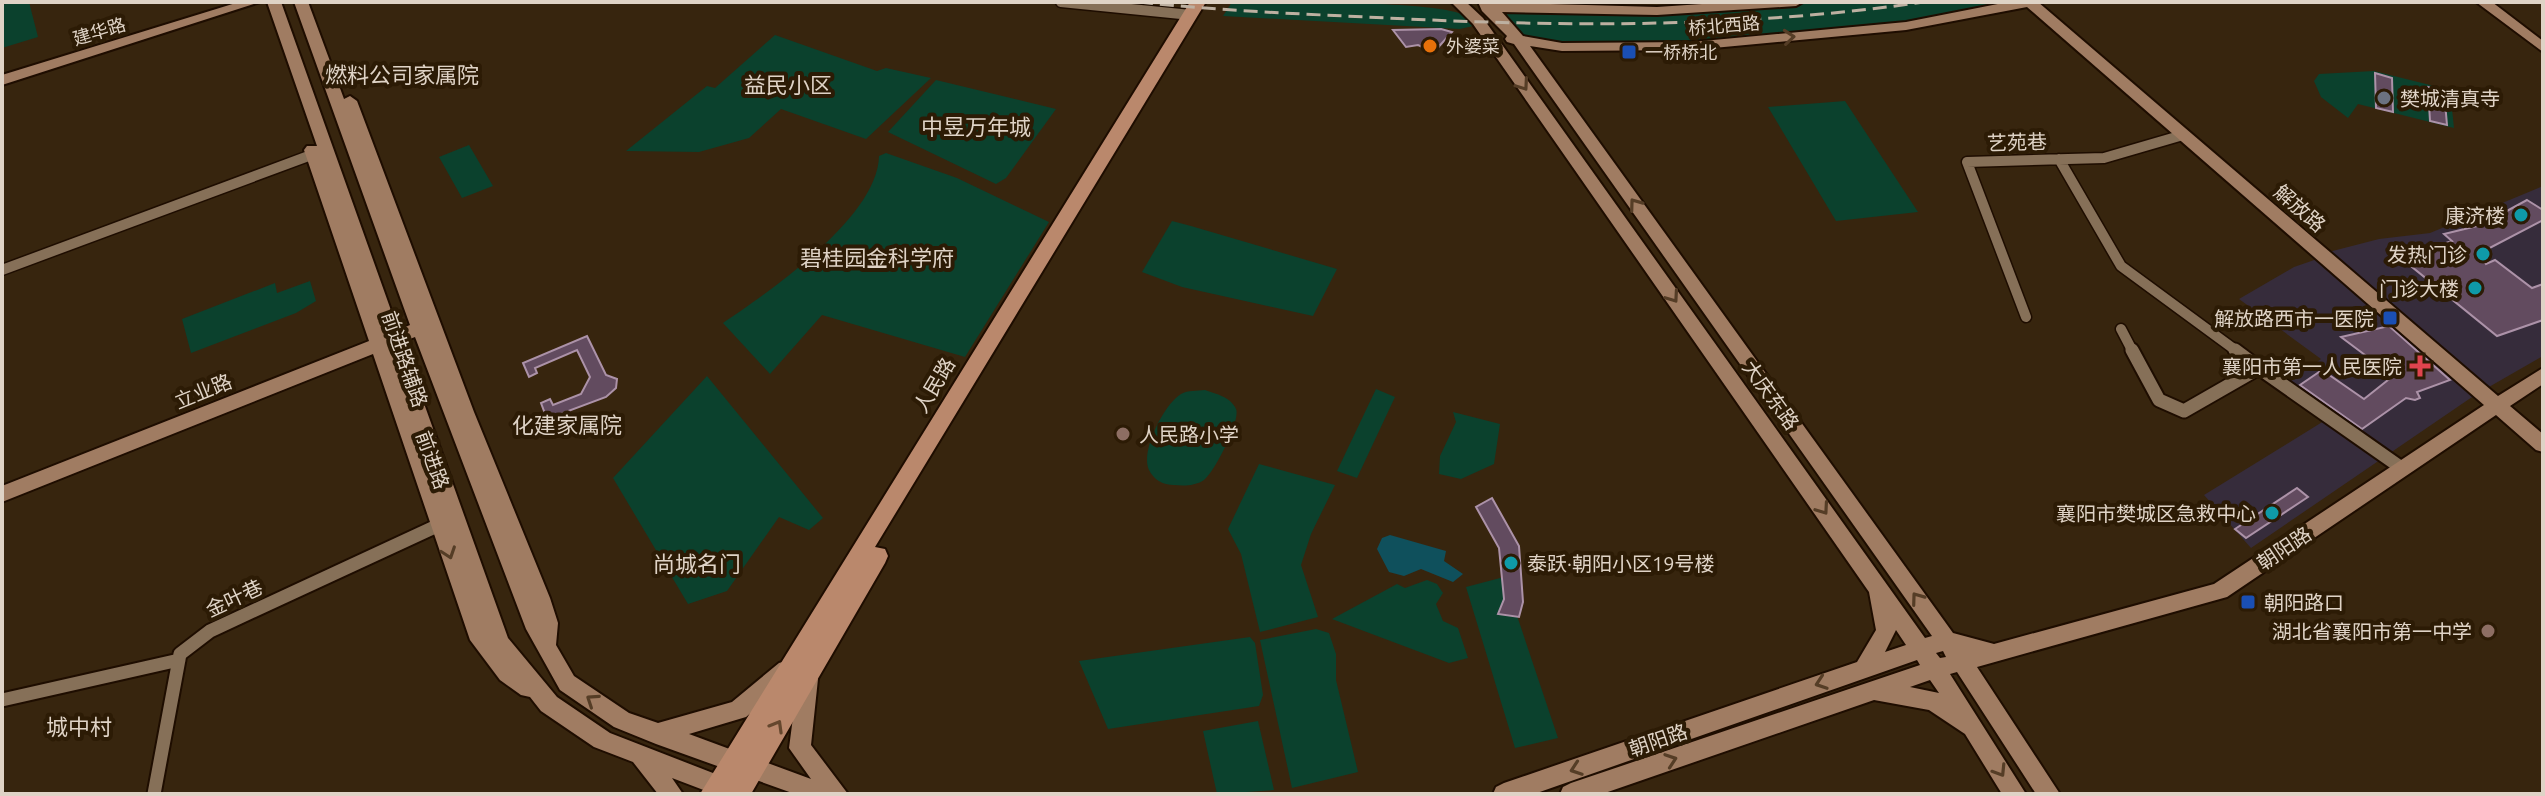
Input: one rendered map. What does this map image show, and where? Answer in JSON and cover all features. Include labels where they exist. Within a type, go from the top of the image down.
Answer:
[{"type":"main road","name":"前进路","points":[[301,2],[420,328],[546,646],[567,683],[622,720],[742,764]]},
{"type":"main road","name":"前进路辅路","points":[[311,2],[465,412],[540,598],[548,623],[546,646]]},
{"type":"main road","name":"人民路","points":[[729,792],[742,764],[800,669],[1212,2]]},
{"type":"main road","name":"桥北西路","points":[[1517,38],[1562,47],[1692,46],[1906,26],[2030,2]]},
{"type":"main road","name":"解放路","points":[[2030,2],[2543,445]]},
{"type":"main road","points":[[2483,2],[2543,48]]},
{"type":"main road","points":[[2496,2],[2543,36]]},
{"type":"main road","points":[[1460,5],[1592,6],[1657,11],[1785,3]]},
{"type":"main road","name":"建华路","points":[[2,80],[233,4]]},
{"type":"main road","name":"建华路","points":[[2,73],[233,4],[267,7]]},
{"type":"main road","name":"大庆东路","points":[[1460,5],[1478,21],[1494,43],[1876,584],[2015,794]]},
{"type":"main road","name":"大庆东路","points":[[1488,5],[1517,38],[1947,640],[2049,794]]},
{"type":"main road","name":"前进路辅路","points":[[267,7],[384,343],[439,525],[477,634],[507,673],[549,704]]},
{"type":"main road","name":"人民路","points":[[800,669],[1194,8]]},
{"type":"main road","points":[[1494,43],[1517,38]]},
{"type":"main road","points":[[1529,57],[1562,47]]},
{"type":"main road","name":"立业路","points":[[2,494],[420,328]]},
{"type":"main road","name":"前进路","points":[[384,343],[499,643],[549,704],[602,740],[729,792]]},
{"type":"main road","name":"朝阳路","points":[[1571,794],[1935,669],[2220,591],[2543,375]]},
{"type":"main road","points":[[1865,668],[1886,631],[1876,584]]},
{"type":"main road","points":[[1947,640],[1994,653]]},
{"type":"main road","name":"朝阳路","points":[[1504,794],[1947,640]]},
{"type":"main road","points":[[656,734],[738,710],[800,669]]},
{"type":"main road","points":[[800,669],[800,748],[837,794]]},
{"type":"main road","points":[[1874,690],[1934,701],[1975,732]]},
{"type":"main road","points":[[640,756],[672,794]]},
{"type":"main road","points":[[742,764],[824,794]]},
{"type":"street","points":[[1061,2],[1194,8]]},
{"type":"street","name":"艺苑巷","points":[[2026,317],[1967,162],[2104,158],[2183,135]]},
{"type":"street","points":[[2,270],[319,152]]},
{"type":"street","points":[[2059,159],[2121,266],[2403,469]]},
{"type":"street","points":[[2121,329],[2159,400],[2184,411],[2259,368]]},
{"type":"street","name":"金叶巷","points":[[179,660],[180,654],[210,631],[439,525]]},
{"type":"street","points":[[2,700],[179,660],[154,794]]},
{"type":"shaded area","name":"襄阳市第一人民医院","points":[[2543,186],[2543,356],[2475,395],[2251,548],[2204,495],[2332,416],[2287,384],[2321,359],[2239,299],[2294,267],[2323,257],[2321,254],[2379,239],[2430,233]]},
{"type":"green space","points":[[29,2],[38,37],[2,48],[2,5]]},
{"type":"green space","points":[[1232,2],[1425,7],[1465,16],[1473,26],[1460,29],[1223,16]]},
{"type":"green space","points":[[1796,2],[2013,2],[1909,26],[1692,46],[1562,47],[1517,38],[1492,8],[1657,11]]},
{"type":"green space","points":[[775,35],[877,71],[886,68],[931,78],[866,139],[781,109],[749,138],[699,152],[626,151],[707,86],[715,88]]},
{"type":"green space","points":[[2374,71],[2450,90],[2454,128],[2358,104],[2348,118],[2321,97],[2314,81],[2319,74]]},
{"type":"green space","points":[[936,80],[1056,109],[1006,178],[996,184],[888,132]]},
{"type":"green space","points":[[1845,101],[1918,212],[1836,221],[1768,107]]},
{"type":"green space","points":[[469,145],[493,186],[462,198],[439,157]]},
{"type":"green space","points":[[886,153],[957,178],[1049,222],[965,357],[822,315],[770,374],[723,323],[818,251],[861,203],[874,179],[879,156]]},
{"type":"green space","points":[[1172,221],[1337,269],[1313,316],[1182,287],[1142,272]]},
{"type":"green space","points":[[310,281],[316,301],[296,313],[191,353],[182,319],[275,283],[277,293]]},
{"type":"green space","points":[[707,376],[823,518],[809,530],[779,517],[727,591],[688,604],[613,478]]},
{"type":"green space","points":[[1376,389],[1395,397],[1357,478],[1337,471]]},
{"type":"green space","points":[[1205,390],[1227,399],[1236,409],[1235,424],[1226,446],[1204,480],[1186,485],[1163,483],[1151,474],[1147,462],[1155,429],[1174,399],[1190,391]]},
{"type":"green space","points":[[1453,412],[1500,424],[1494,464],[1461,479],[1439,474],[1440,456],[1456,422]]},
{"type":"green space","points":[[1259,464],[1335,485],[1311,534],[1301,565],[1318,617],[1260,632],[1241,554],[1228,529]]},
{"type":"green space","points":[[1504,577],[1558,738],[1515,748],[1466,587]]},
{"type":"green space","points":[[1427,580],[1437,584],[1443,593],[1436,604],[1443,621],[1458,628],[1468,658],[1449,663],[1332,619],[1397,584],[1405,588]]},
{"type":"green space","points":[[1316,629],[1329,633],[1336,654],[1336,680],[1358,772],[1292,788],[1260,640]]},
{"type":"green space","points":[[1250,637],[1255,643],[1263,695],[1259,706],[1108,729],[1079,661]]},
{"type":"green space","points":[[1258,721],[1274,790],[1217,794],[1203,731]]},
{"type":"water","points":[[1390,535],[1446,551],[1444,561],[1463,574],[1453,582],[1421,569],[1404,576],[1389,572],[1377,549],[1382,538]]},
{"type":"building","name":"外婆菜","points":[[1441,29],[1452,32],[1434,52],[1418,45],[1406,47],[1393,30]]},
{"type":"building","points":[[2375,73],[2392,78],[2393,112],[2376,108]]},
{"type":"building","points":[[2428,87],[2444,91],[2447,125],[2430,121]]},
{"type":"building","name":"门诊大楼","points":[[2527,200],[2543,210],[2543,220],[2480,253],[2486,264],[2495,260],[2532,288],[2543,284],[2543,320],[2497,336],[2401,258],[2452,241],[2444,234],[2481,225]]},
{"type":"building","points":[[2389,326],[2450,380],[2417,392],[2420,398],[2406,398],[2362,429],[2300,385],[2322,370],[2364,399],[2393,376],[2341,337]]},
{"type":"building","points":[[587,336],[606,375],[617,379],[616,388],[606,397],[547,419],[541,403],[550,399],[553,405],[581,394],[590,377],[577,350],[535,368],[537,373],[529,377],[523,363]]},
{"type":"building","name":"襄阳市樊城区急救中心","points":[[2297,488],[2308,497],[2246,538],[2235,529]]},
{"type":"building","name":"泰跃·朝阳小区19号楼","points":[[1492,498],[1519,546],[1523,602],[1519,617],[1498,614],[1504,599],[1499,548],[1476,507]]},
{"type":"railway","points":[[1139,2],[1325,15],[1589,24],[1790,17],[1924,2]]},
{"type":"place","name":"外婆菜","points":[[1430,46]]},
{"type":"place","name":"一桥桥北","points":[[1629,52]]},
{"type":"place","name":"樊城清真寺","points":[[2384,98]]},
{"type":"place","name":"康济楼","points":[[2521,215]]},
{"type":"place","name":"发热门诊","points":[[2483,254]]},
{"type":"place","name":"门诊大楼","points":[[2475,288]]},
{"type":"place","name":"解放路西市一医院","points":[[2390,318]]},
{"type":"place","name":"襄阳市第一人民医院","points":[[2420,366]]},
{"type":"place","name":"人民路小学","points":[[1123,434]]},
{"type":"place","name":"襄阳市樊城区急救中心","points":[[2272,513]]},
{"type":"place","name":"泰跃·朝阳小区19号楼","points":[[1511,563]]},
{"type":"place","name":"朝阳路口","points":[[2248,602]]},
{"type":"place","name":"湖北省襄阳市第一中学","points":[[2488,631]]},
{"type":"district","name":"燃料公司家属院","points":[[402,74]]},
{"type":"district","name":"益民小区","points":[[788,84]]},
{"type":"district","name":"中昱万年城","points":[[976,126]]},
{"type":"district","name":"碧桂园金科学府","points":[[877,257]]},
{"type":"district","name":"化建家属院","points":[[567,424]]},
{"type":"district","name":"尚城名门","points":[[697,563]]},
{"type":"district","name":"城中村","points":[[79,726]]}]
